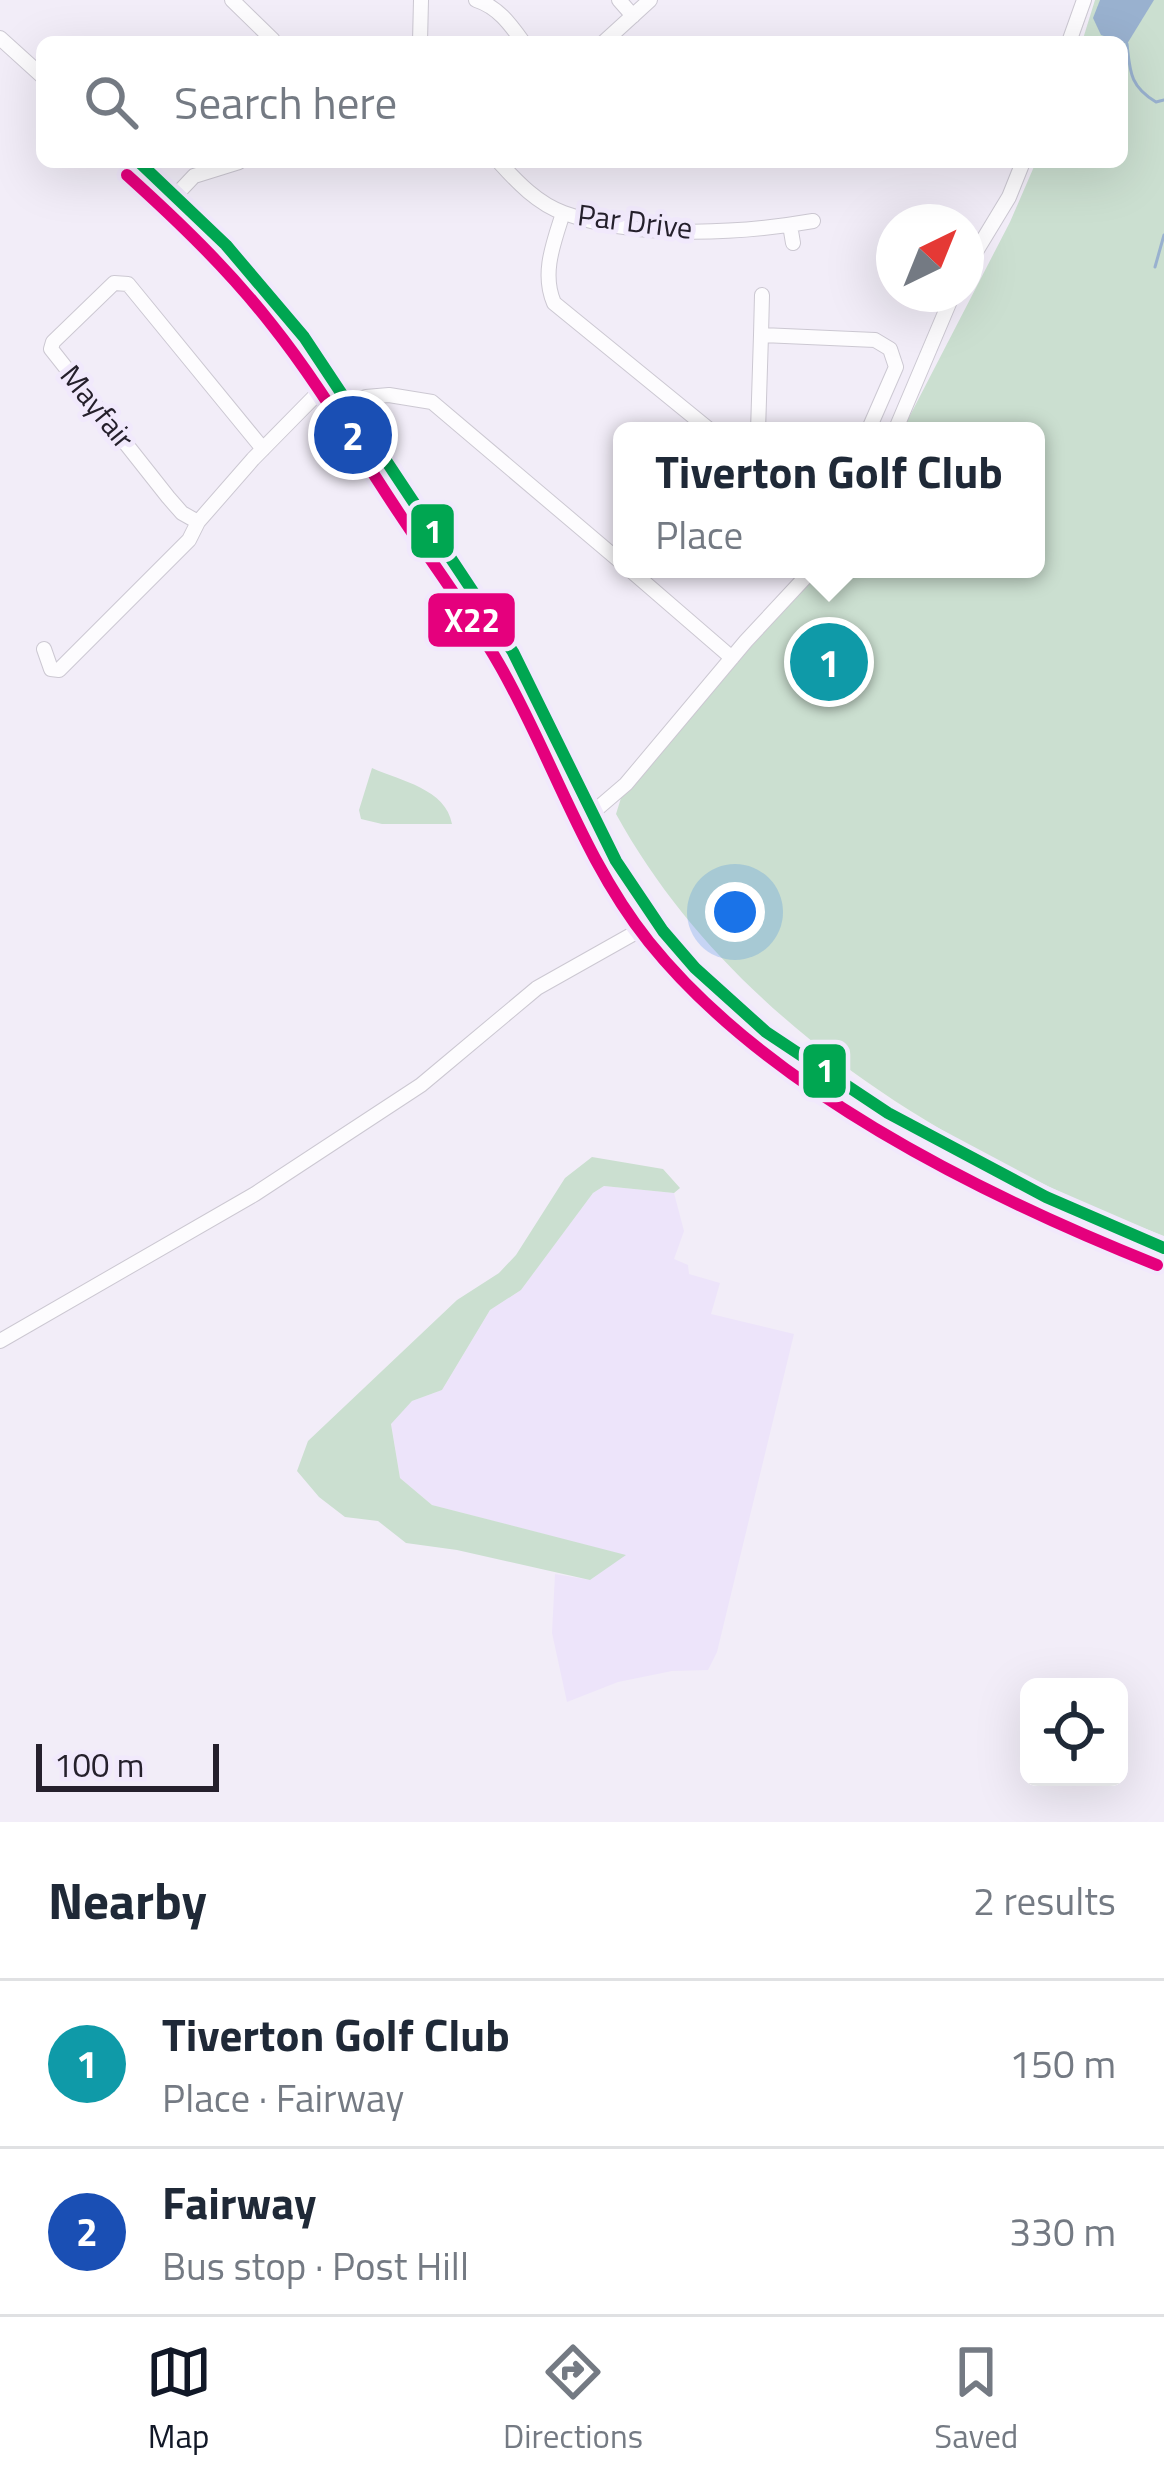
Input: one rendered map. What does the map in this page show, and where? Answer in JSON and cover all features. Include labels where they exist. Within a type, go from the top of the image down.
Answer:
[{"type":"street","points":[[232,0],[253,28],[266,36]]},
{"type":"street","points":[[420,36],[421,0]]},
{"type":"street","points":[[476,0],[489,4],[518,36]]},
{"type":"street","points":[[619,0],[633,16]]},
{"type":"street","points":[[611,36],[650,0]]},
{"type":"street","points":[[1071,36],[1084,0]]},
{"type":"street","points":[[0,38],[36,71]]},
{"type":"street","points":[[146,168],[270,291],[334,382],[512,652],[539,698],[613,856],[656,921],[715,989],[804,1063],[1036,1195],[1164,1248]]},
{"type":"street","points":[[176,195],[194,176],[219,168]]},
{"type":"street","name":"Par Drive","points":[[505,168],[538,199],[563,213],[626,226],[743,231],[813,221]]},
{"type":"street","points":[[984,238],[1021,168]]},
{"type":"street","points":[[563,213],[549,258],[554,303],[700,422]]},
{"type":"street","points":[[790,225],[794,243]]},
{"type":"street","name":"Mayfair","points":[[198,522],[182,513],[51,349],[53,342],[114,283],[128,284],[263,449]]},
{"type":"street","points":[[758,422],[762,295]]},
{"type":"street","points":[[899,422],[945,312]]},
{"type":"street","points":[[761,335],[875,340],[890,349],[896,367],[872,422]]},
{"type":"street","points":[[44,649],[51,669],[59,670],[188,540],[198,522],[263,449],[334,382]]},
{"type":"street","points":[[348,404],[388,395],[432,402],[613,556]]},
{"type":"street","points":[[639,578],[732,658]]},
{"type":"street","points":[[591,814],[626,784],[805,578]]},
{"type":"street","points":[[0,1341],[255,1194],[421,1084],[537,988],[656,921]]},
{"type":"shaded area","points":[[604,1186],[674,1193],[684,1231],[674,1259],[688,1265],[689,1274],[720,1283],[711,1314],[794,1334],[717,1652],[708,1670],[672,1671],[618,1682],[567,1702],[552,1633],[555,1574],[590,1580],[624,1555],[432,1505],[400,1478],[391,1423],[412,1401],[442,1390],[490,1310],[521,1290],[593,1193]]},
{"type":"green space","points":[[1095,0],[1164,0],[1164,1236],[1004,1164],[926,1121],[852,1072],[783,1017],[719,956],[663,888],[616,814],[621,798],[810,578],[1045,578],[1045,422],[907,422],[963,312],[984,312],[984,272],[1033,168],[1128,168],[1128,36],[1084,36]]},
{"type":"green space","points":[[372,768],[432,794],[452,824],[382,824],[361,819],[359,810]]},
{"type":"green space","points":[[592,1157],[663,1169],[680,1188],[674,1193],[604,1186],[593,1193],[521,1290],[490,1310],[442,1390],[412,1401],[391,1424],[400,1478],[432,1505],[626,1555],[590,1580],[406,1543],[378,1521],[345,1517],[297,1471],[308,1441],[457,1300],[499,1273],[516,1255],[565,1178]]},
{"type":"water","points":[[1100,0],[1154,0],[1128,42],[1128,36],[1101,35],[1093,18]]},
{"type":"waterway","points":[[1128,53],[1136,83],[1156,102],[1164,100]]},
{"type":"waterway","points":[[1155,267],[1164,235]]},
{"type":"transit line","name":"1","points":[[145,168],[226,245],[304,337],[513,652],[616,861],[663,931],[695,968],[766,1032],[888,1113],[1046,1197],[1164,1248]]},
{"type":"transit line","name":"X22","points":[[127,175],[239,285],[306,370],[499,664],[625,910],[698,996],[816,1091],[883,1133],[1021,1206],[1157,1265]]},
{"type":"place","name":"Fairway","points":[[353,435]]},
{"type":"place","name":"Tiverton Golf Club","points":[[829,662]]}]
